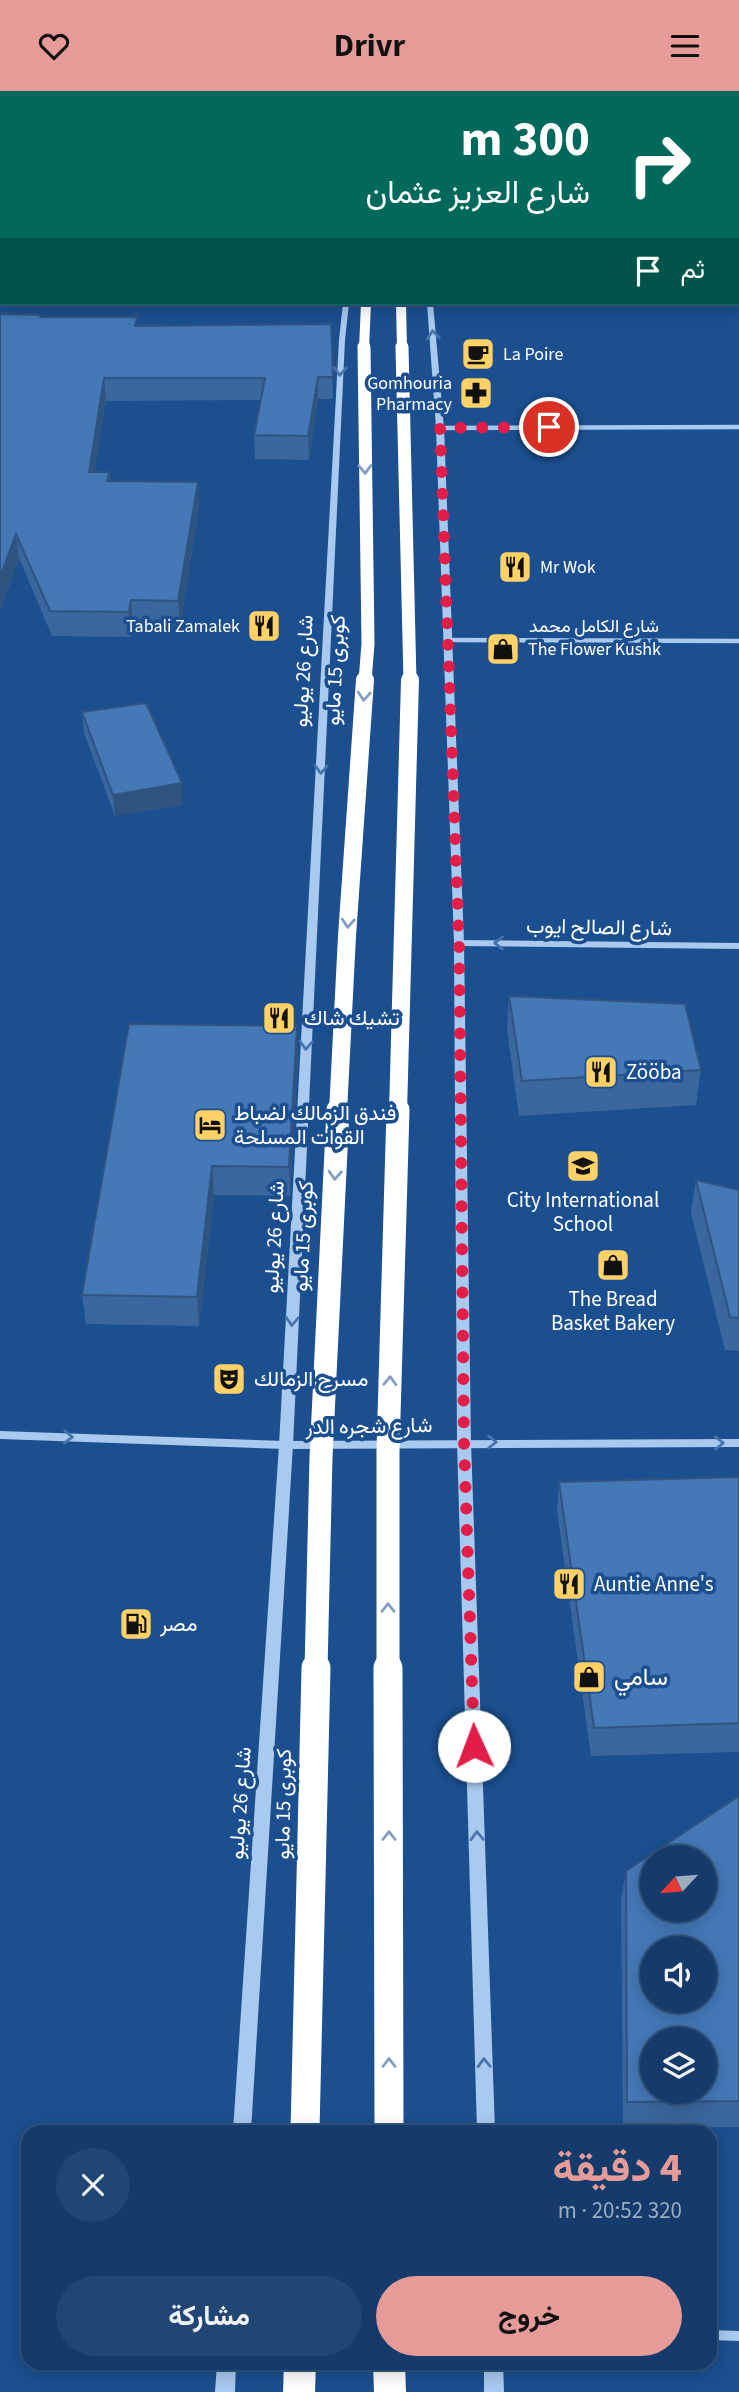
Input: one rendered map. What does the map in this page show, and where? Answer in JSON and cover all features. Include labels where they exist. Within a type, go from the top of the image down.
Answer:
[{"type":"highway","name":"كوبرى 15 مايو","points":[[305,2125],[321,1457],[347,936],[368,645],[363,338],[366,305]]},
{"type":"highway","points":[[389,2125],[388,1450],[411,641],[401,305]]},
{"type":"highway","points":[[299,2392],[300,2370]]},
{"type":"highway","points":[[390,2370],[390,2392]]},
{"type":"street","name":"شارع 26 يوليو","points":[[242,2125],[286,1445],[346,305]]},
{"type":"street","points":[[430,305],[440,428],[459,943],[464,1442],[486,2125]]},
{"type":"street","points":[[440,428],[739,426]]},
{"type":"street","name":"شارع الكامل محمد","points":[[449,639],[739,641]]},
{"type":"street","name":"شارع الصالح ايوب","points":[[459,943],[739,946]]},
{"type":"street","name":"شارع شجره الدر","points":[[0,1435],[286,1445],[464,1442],[739,1443]]},
{"type":"street","points":[[717,2335],[739,2336]]},
{"type":"street","points":[[225,2392],[227,2370]]},
{"type":"street","points":[[494,2370],[494,2392]]},
{"type":"building","points":[[0,314],[41,315],[40,317],[137,317],[135,326],[331,324],[333,377],[318,377],[308,436],[254,435],[265,378],[104,378],[89,472],[109,472],[107,481],[198,482],[178,601],[131,600],[129,612],[50,611],[16,534],[0,577]]},
{"type":"building","points":[[146,703],[182,783],[113,795],[82,712]]},
{"type":"building","points":[[509,996],[685,1004],[701,1070],[522,1081]]},
{"type":"building","name":"فندق الزمالك لضباط القوات المسلحة","points":[[129,1024],[297,1026],[289,1167],[212,1166],[197,1297],[82,1295]]},
{"type":"building","points":[[696,1180],[739,1190],[739,1318],[730,1317]]},
{"type":"building","points":[[739,1477],[739,1723],[594,1728],[559,1482]]},
{"type":"building","points":[[739,1796],[739,2101],[717,2101],[717,2027],[640,2027],[640,2102],[627,2102],[626,1871],[640,1862],[640,1922],[717,1922],[718,1845],[665,1845]]},
{"type":"place","name":"La Poire","points":[[478,354]]},
{"type":"place","name":"Gomhouria Pharmacy","points":[[476,393]]},
{"type":"place","name":"Mr Wok","points":[[515,567]]},
{"type":"place","name":"Tabali Zamalek","points":[[264,626]]},
{"type":"place","name":"The Flower Kushk","points":[[503,649]]},
{"type":"place","name":"تشيك شاك","points":[[279,1018]]},
{"type":"place","name":"Zööba","points":[[601,1072]]},
{"type":"place","name":"فندق الزمالك لضباط القوات المسلحة","points":[[210,1125]]},
{"type":"place","name":"City International School","points":[[583,1166]]},
{"type":"place","name":"The Bread Basket Bakery","points":[[613,1265]]},
{"type":"place","name":"مسرح الزمالك","points":[[229,1379]]},
{"type":"place","name":"Auntie Anne's","points":[[569,1584]]},
{"type":"place","name":"مصر","points":[[136,1624]]},
{"type":"place","name":"سامي","points":[[589,1677]]},
{"type":"route","points":[[474,1746],[464,1442],[459,943],[440,428],[549,427]]}]
